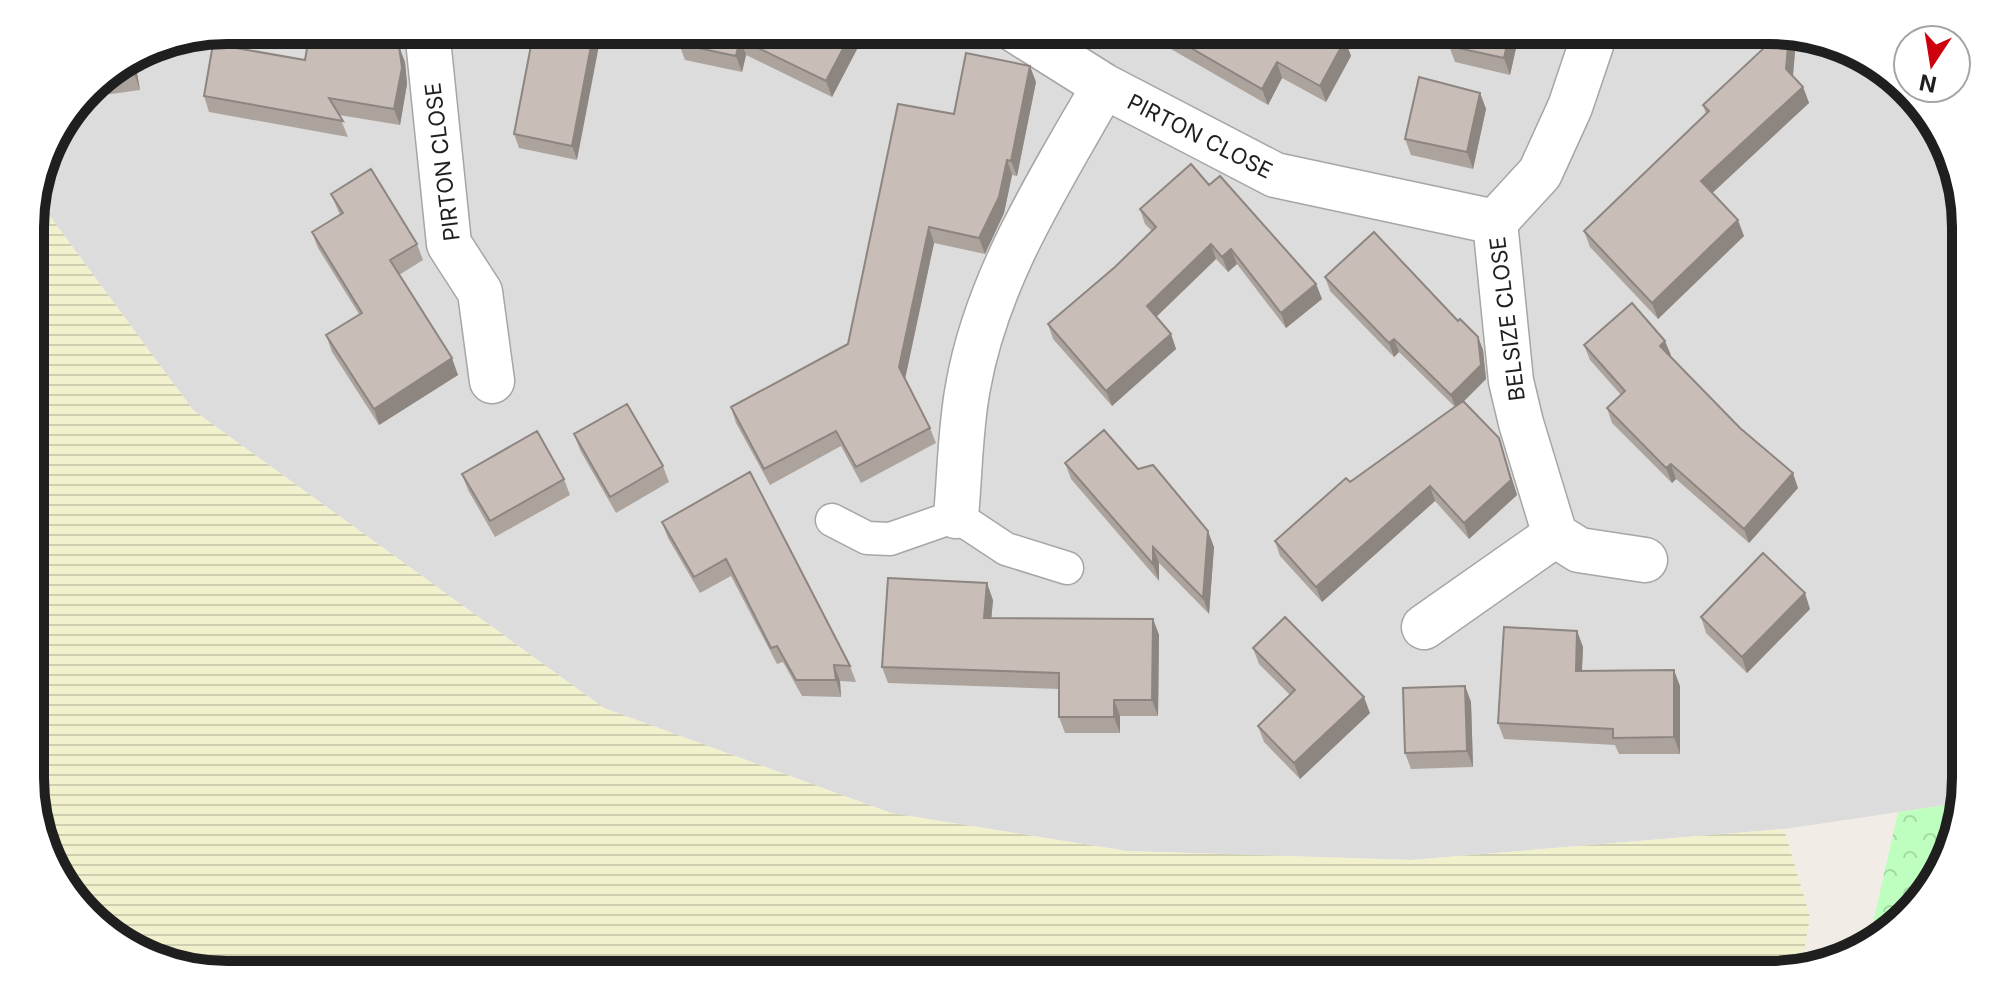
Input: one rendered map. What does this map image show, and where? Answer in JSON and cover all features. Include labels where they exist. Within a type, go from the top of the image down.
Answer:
[{"type":"street","name":"PIRTON CLOSE","points":[[428,44],[449,244],[480,292],[492,381]]},
{"type":"street","name":"PIRTON CLOSE","points":[[1037,44],[1104,86],[1275,175],[1495,222]]},
{"type":"street","name":"BELSIZE CLOSE","points":[[1555,535],[1511,381],[1495,222],[1540,173],[1570,107],[1591,44]]},
{"type":"street","points":[[956,516],[968,387],[990,305],[1032,213],[1104,86]]},
{"type":"street","points":[[1424,627],[1555,535],[1579,550],[1645,560]]},
{"type":"lane","points":[[832,520],[867,538],[890,539],[956,516],[1006,549],[1067,568]]},
{"type":"shaded area","points":[[215,44],[1781,44],[1828,54],[1850,63],[1880,82],[1892,93],[1892,104],[1903,104],[1914,116],[1938,157],[1946,180],[1952,227],[1950,805],[1784,829],[1411,860],[1127,851],[891,813],[604,708],[193,410],[45,209],[54,168],[69,136],[90,106],[116,82],[157,58]]},
{"type":"green space","points":[[45,209],[193,410],[604,708],[891,813],[1127,851],[1411,860],[1784,829],[1810,917],[1803,957],[1781,961],[227,961],[180,955],[157,947],[106,915],[82,889],[58,848],[46,802]]},
{"type":"green space","points":[[1950,805],[1942,837],[1921,879],[1906,899],[1872,929],[1898,812]]},
{"type":"building","points":[[213,44],[305,60],[308,44],[399,46],[402,68],[394,109],[329,98],[343,121],[204,96]]},
{"type":"building","points":[[531,44],[591,44],[572,146],[514,134]]},
{"type":"building","points":[[679,44],[739,44],[736,56]]},
{"type":"building","points":[[750,44],[846,44],[826,81]]},
{"type":"building","points":[[1184,44],[1343,44],[1320,86],[1277,62],[1262,89]]},
{"type":"building","points":[[1449,44],[1507,44],[1504,58]]},
{"type":"building","points":[[1768,44],[1788,45],[1786,69],[1803,87],[1701,181],[1738,220],[1652,303],[1584,231],[1709,111],[1703,105]]},
{"type":"building","points":[[966,53],[1030,66],[1011,161],[1007,160],[999,197],[979,238],[929,227],[899,367],[930,428],[856,467],[836,431],[764,469],[731,407],[848,344],[898,104],[954,114]]},
{"type":"building","points":[[1419,77],[1480,93],[1467,152],[1405,139]]},
{"type":"building","points":[[1191,164],[1209,185],[1220,176],[1316,284],[1281,313],[1231,249],[1222,257],[1211,244],[1147,306],[1171,334],[1106,391],[1048,324],[1156,227],[1140,209]]},
{"type":"building","points":[[371,169],[417,244],[390,260],[452,358],[374,409],[326,335],[362,313],[312,232],[343,213],[331,194]]},
{"type":"building","points":[[1374,232],[1458,321],[1460,319],[1478,337],[1481,365],[1451,395],[1394,339],[1389,343],[1325,277]]},
{"type":"building","points":[[1632,303],[1665,341],[1660,346],[1740,428],[1793,473],[1744,529],[1671,464],[1666,468],[1607,408],[1625,391],[1584,345]]},
{"type":"building","points":[[1463,401],[1499,438],[1511,480],[1464,523],[1430,486],[1316,587],[1275,541],[1346,478],[1350,482]]},
{"type":"building","points":[[627,404],[663,466],[610,497],[574,434]]},
{"type":"building","points":[[1104,430],[1138,469],[1153,465],[1208,531],[1203,598],[1153,547],[1153,564],[1065,463]]},
{"type":"building","points":[[537,431],[564,479],[490,521],[462,474]]},
{"type":"building","points":[[750,472],[850,666],[834,665],[836,680],[796,680],[777,646],[771,648],[726,559],[694,577],[662,522]]},
{"type":"building","points":[[1763,553],[1805,593],[1742,657],[1701,617]]},
{"type":"building","points":[[888,578],[987,583],[984,618],[1153,619],[1152,700],[1114,700],[1114,717],[1059,717],[1059,673],[882,667]]},
{"type":"building","points":[[1285,617],[1364,697],[1294,763],[1258,726],[1295,690],[1253,648]]},
{"type":"building","points":[[1504,627],[1577,631],[1576,671],[1674,670],[1674,737],[1613,738],[1613,729],[1498,723]]},
{"type":"building","points":[[1465,686],[1467,751],[1405,753],[1403,688]]}]
